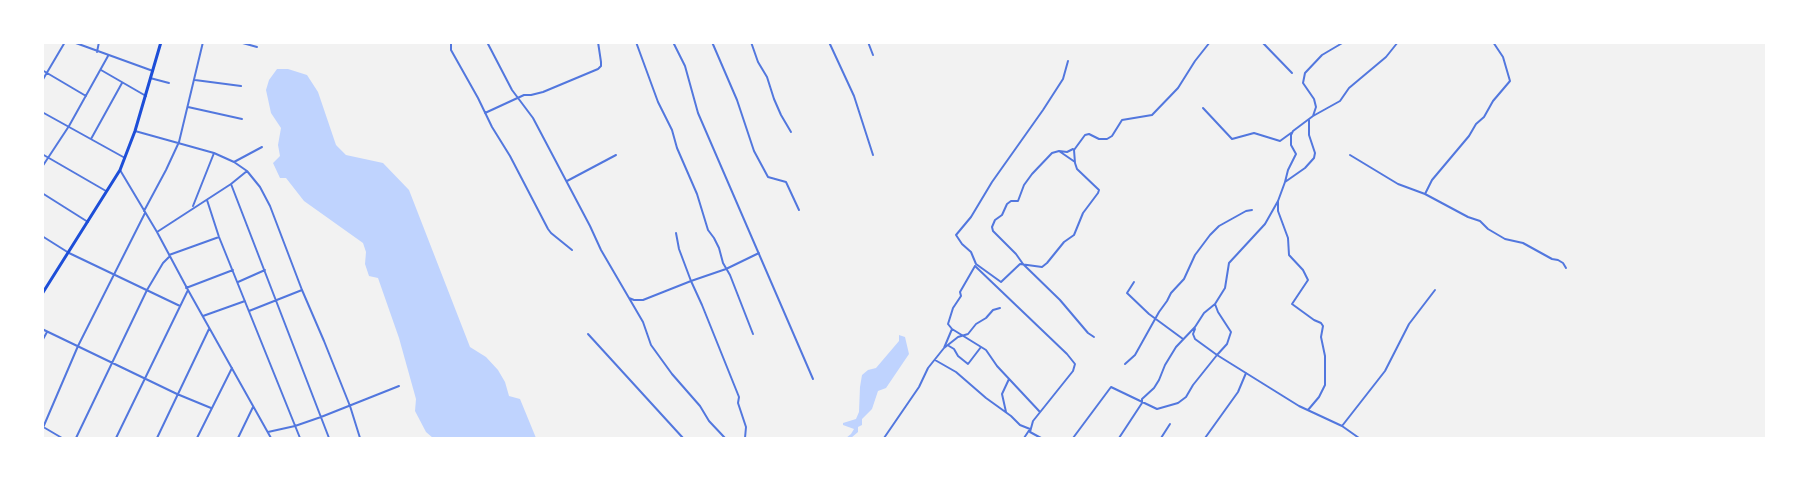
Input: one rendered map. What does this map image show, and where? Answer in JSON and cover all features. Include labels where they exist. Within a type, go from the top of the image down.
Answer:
[{"type":"highway","points":[[42,294],[120,170],[135,131],[161,42]]},
{"type":"street","points":[[42,81],[65,42]]},
{"type":"street","points":[[73,42],[153,71]]},
{"type":"street","points":[[97,52],[99,42]]},
{"type":"street","points":[[62,438],[43,428],[78,346],[179,142],[203,42]]},
{"type":"street","points":[[238,42],[257,47]]},
{"type":"street","points":[[450,42],[451,50],[472,86],[484,113],[510,156],[551,233],[572,250]]},
{"type":"street","points":[[487,42],[518,98],[533,118],[601,250],[643,322],[651,345],[672,374],[700,406],[709,421],[725,438]]},
{"type":"street","points":[[484,113],[524,95],[542,92],[598,69],[601,66],[598,42]]},
{"type":"street","points":[[636,42],[658,102],[672,130],[677,148],[695,187],[708,230],[714,238],[753,334]]},
{"type":"street","points":[[673,42],[685,66],[698,113],[813,379]]},
{"type":"street","points":[[712,42],[737,100],[754,151],[768,177],[786,182],[799,210]]},
{"type":"street","points":[[751,42],[758,62],[767,77],[780,115],[791,132]]},
{"type":"street","points":[[829,42],[854,96],[873,155]]},
{"type":"street","points":[[868,42],[873,54]]},
{"type":"street","points":[[1094,337],[1088,333],[1060,300],[992,231],[992,227],[995,220],[1002,215],[1007,204],[1011,201],[1018,201],[1024,185],[1052,153],[1059,151],[1067,152],[1075,148],[1087,134],[1094,135],[1099,139],[1107,139],[1112,136],[1122,120],[1152,115],[1178,88],[1210,42]]},
{"type":"street","points":[[1262,42],[1292,73]]},
{"type":"street","points":[[1313,116],[1316,104],[1303,82],[1305,73],[1322,55],[1344,42]]},
{"type":"street","points":[[1203,108],[1232,139],[1254,132],[1280,141],[1313,116],[1340,101],[1346,90],[1386,58],[1398,42]]},
{"type":"street","points":[[1425,194],[1432,180],[1447,160],[1469,136],[1476,124],[1484,117],[1493,101],[1510,81],[1503,57],[1493,42]]},
{"type":"street","points":[[42,167],[69,126],[108,56]]},
{"type":"street","points":[[1024,438],[1030,429],[1032,421],[1073,371],[1075,364],[976,265],[970,252],[956,235],[971,217],[992,182],[1063,79],[1068,61]]},
{"type":"street","points":[[42,70],[86,96]]},
{"type":"street","points":[[100,70],[146,96]]},
{"type":"street","points":[[150,78],[169,83]]},
{"type":"street","points":[[195,80],[241,86]]},
{"type":"street","points":[[91,140],[122,83]]},
{"type":"street","points":[[188,107],[242,119]]},
{"type":"street","points":[[42,112],[125,158]]},
{"type":"street","points":[[1286,182],[1305,168],[1314,158],[1315,153],[1309,135],[1308,120]]},
{"type":"street","points":[[135,131],[214,153],[234,162],[247,171],[265,196],[350,406],[360,438]]},
{"type":"street","points":[[1119,438],[1142,403],[1142,399],[1154,388],[1176,347],[1224,292],[1229,263],[1265,224],[1278,201],[1286,182],[1288,170],[1296,154],[1290,139],[1293,131]]},
{"type":"street","points":[[234,162],[262,147]]},
{"type":"street","points":[[976,265],[1000,282],[1018,266],[1023,264],[1042,267],[1064,242],[1074,234],[1082,213],[1099,190],[1077,169],[1075,148]]},
{"type":"street","points":[[1059,151],[1075,162]]},
{"type":"street","points":[[193,208],[214,153]]},
{"type":"street","points":[[42,154],[106,191]]},
{"type":"street","points":[[567,181],[616,155]]},
{"type":"street","points":[[1350,155],[1398,184],[1425,194],[1468,217],[1480,221],[1488,229],[1505,239],[1523,243],[1558,260],[1566,268]]},
{"type":"street","points":[[120,170],[157,232],[209,329],[272,438]]},
{"type":"street","points":[[157,232],[231,184],[247,171]]},
{"type":"street","points":[[231,184],[329,438]]},
{"type":"street","points":[[42,193],[88,222]]},
{"type":"street","points":[[207,200],[219,237],[300,438]]},
{"type":"street","points":[[1278,201],[1278,211],[1288,238],[1289,255],[1303,270],[1308,280],[1292,304],[1323,326],[1321,337],[1325,356],[1325,385],[1319,397],[1308,410]]},
{"type":"street","points":[[1125,364],[1135,355],[1171,293],[1184,279],[1195,255],[1210,235],[1219,226],[1246,211],[1252,210]]},
{"type":"street","points":[[676,233],[679,249],[691,281],[739,397],[738,403],[746,428],[745,438]]},
{"type":"street","points":[[42,236],[69,253],[180,306]]},
{"type":"street","points":[[76,438],[147,290],[163,263],[169,256],[219,237]]},
{"type":"street","points":[[629,298],[643,300],[726,269],[759,253]]},
{"type":"street","points":[[976,265],[953,308],[948,324],[962,336],[986,350],[997,366],[1040,412]]},
{"type":"street","points":[[116,438],[187,289],[233,270]]},
{"type":"street","points":[[238,282],[265,270]]},
{"type":"street","points":[[1134,282],[1127,293],[1142,308],[1183,339]]},
{"type":"street","points":[[250,311],[302,290]]},
{"type":"street","points":[[1342,426],[1385,371],[1410,324],[1435,290]]},
{"type":"street","points":[[202,316],[245,300]]},
{"type":"street","points":[[1074,438],[1111,387],[1157,409],[1178,403],[1186,397],[1193,385],[1227,344],[1232,332],[1218,312],[1215,304]]},
{"type":"street","points":[[944,348],[958,337],[968,334],[976,324],[986,318],[993,310],[1000,308]]},
{"type":"street","points":[[1195,327],[1194,339],[1217,355],[1276,393],[1342,426],[1359,438]]},
{"type":"street","points":[[42,329],[177,394],[211,408]]},
{"type":"street","points":[[157,438],[209,329]]},
{"type":"street","points":[[884,438],[919,386],[928,368],[944,348],[952,329]]},
{"type":"street","points":[[42,341],[47,331]]},
{"type":"street","points":[[588,334],[683,438]]},
{"type":"street","points":[[948,346],[954,349],[958,356],[968,364],[981,347]]},
{"type":"street","points":[[935,360],[956,372],[1020,425],[1030,429],[1032,434],[1041,438]]},
{"type":"street","points":[[197,438],[232,368]]},
{"type":"street","points":[[1205,438],[1238,392],[1246,373]]},
{"type":"street","points":[[1006,412],[1002,394],[1009,378]]},
{"type":"street","points":[[268,432],[321,418],[400,386]]},
{"type":"street","points":[[238,438],[253,407]]},
{"type":"street","points":[[1161,438],[1170,424]]},
{"type":"water","points":[[277,69],[288,69],[307,75],[318,92],[336,145],[346,155],[383,163],[409,190],[470,347],[486,357],[498,370],[505,382],[509,396],[520,399],[536,438],[433,438],[426,432],[415,411],[416,399],[399,338],[378,278],[369,276],[365,264],[366,252],[363,243],[304,201],[286,178],[280,178],[273,163],[280,156],[278,145],[281,128],[271,113],[266,90],[269,80]]},
{"type":"water","points":[[899,335],[905,337],[909,354],[886,388],[878,391],[872,409],[862,419],[862,425],[858,427],[858,432],[851,438],[846,438],[854,429],[843,425],[843,423],[856,419],[859,412],[862,375],[868,370],[876,368],[899,341]]}]
